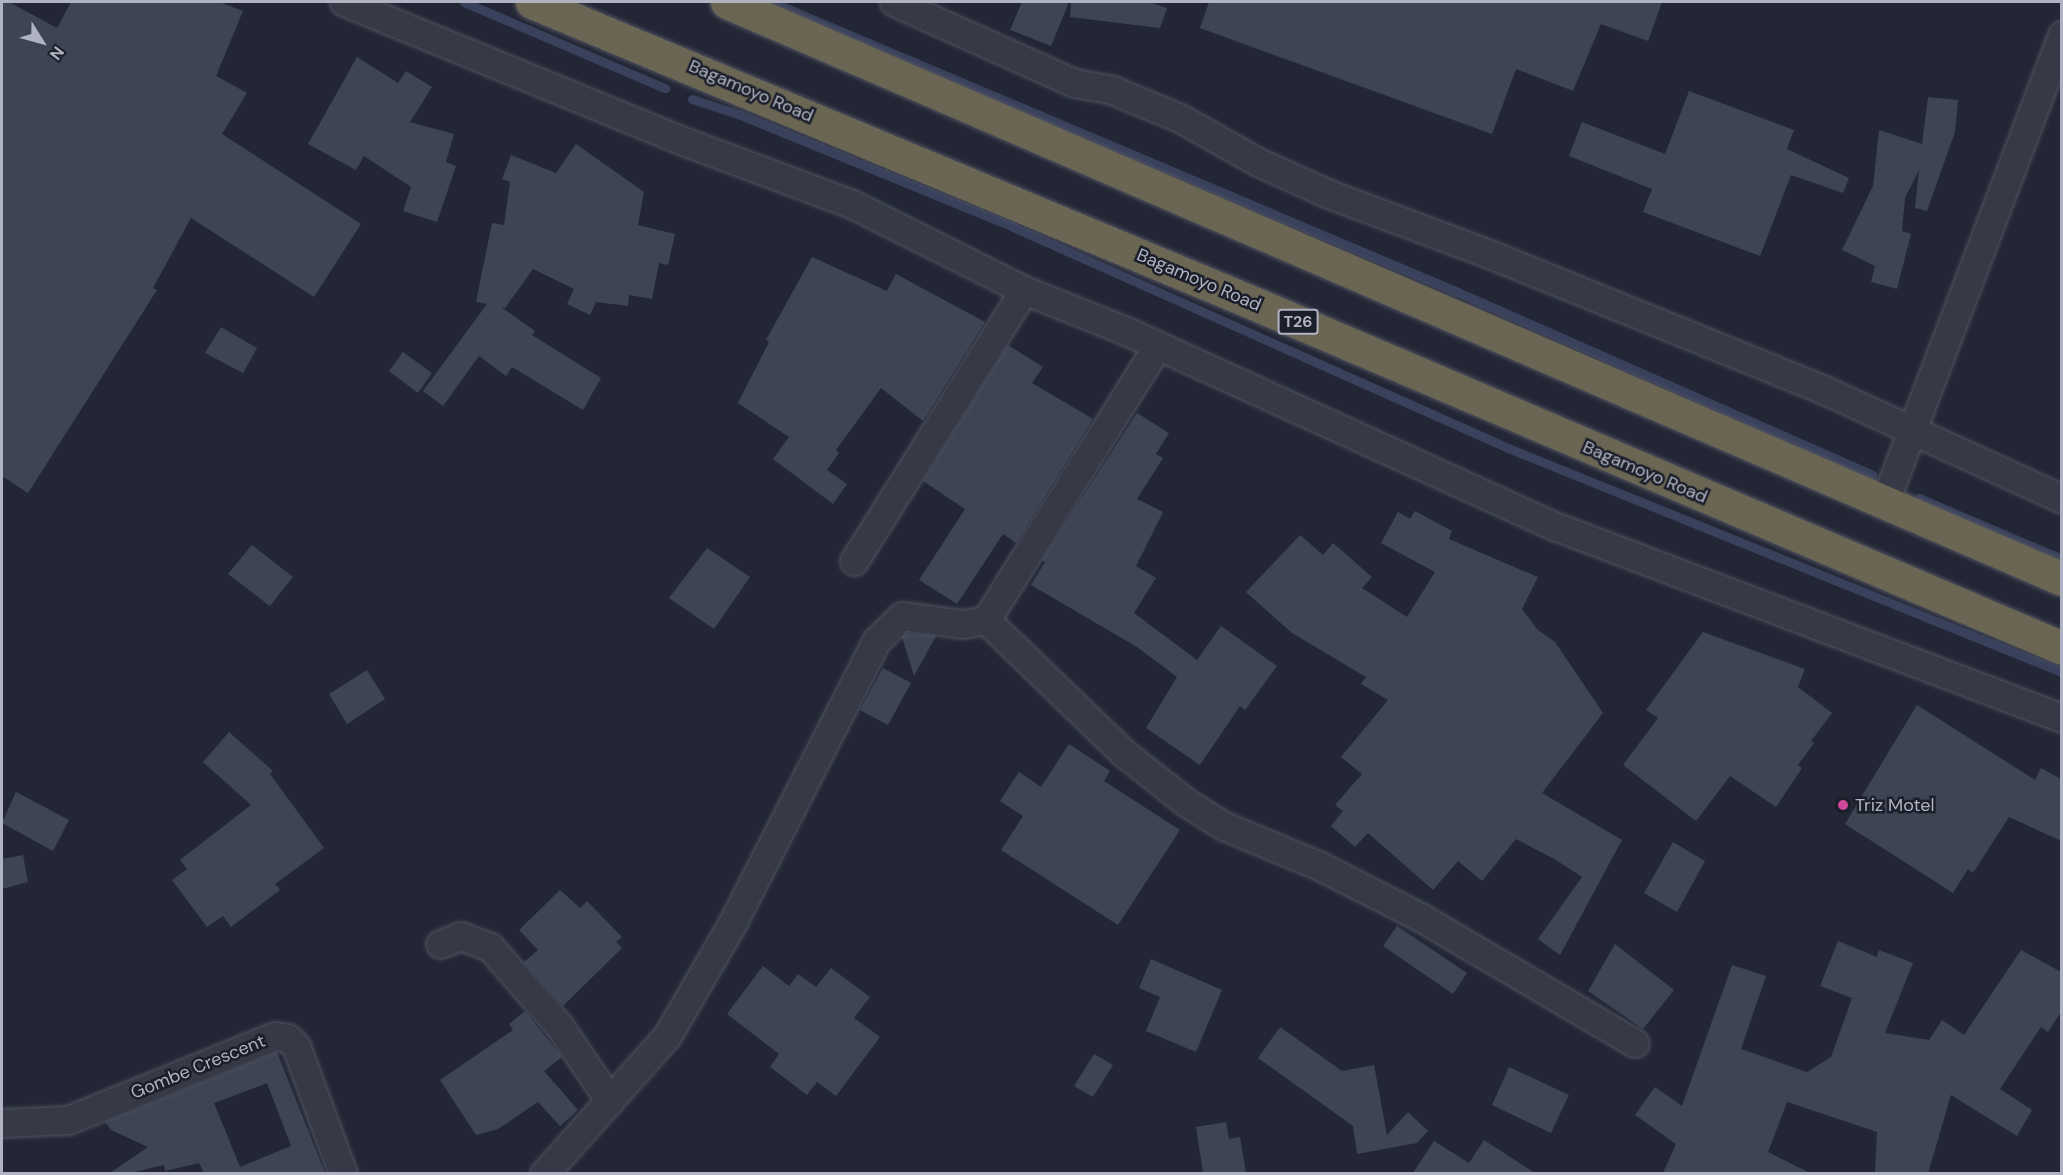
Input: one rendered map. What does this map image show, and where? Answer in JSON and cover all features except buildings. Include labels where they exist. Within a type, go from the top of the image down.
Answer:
[{"type":"highway","name":"Bagamoyo Road","points":[[532,2],[1247,300],[2061,648]]},
{"type":"highway","points":[[727,2],[2061,579]]},
{"type":"street","points":[[344,2],[686,142],[852,204],[1024,290],[1158,345],[1557,527],[2061,718]]},
{"type":"street","points":[[894,2],[1074,83],[1112,90],[1180,118],[1258,162],[1329,194],[1492,255],[1914,428],[2061,499]]},
{"type":"street","points":[[1885,501],[2061,34]]},
{"type":"street","points":[[854,561],[1024,290]]},
{"type":"street","points":[[544,1173],[667,1036],[726,935],[876,641],[902,616],[963,624],[986,620],[1158,345]]},
{"type":"street","points":[[986,620],[1125,754],[1187,803],[1224,826],[1320,866],[1420,917],[1635,1043]]},
{"type":"street","points":[[440,944],[461,936],[490,947],[560,1027],[610,1101]]},
{"type":"street","name":"Gombe Crescent","points":[[2,1123],[68,1120],[275,1036],[288,1038],[296,1046],[343,1173]]},
{"type":"waterway","points":[[464,2],[665,88]]},
{"type":"waterway","points":[[772,2],[1458,292],[1872,475]]},
{"type":"waterway","points":[[692,99],[738,114],[1013,227],[1508,448],[2062,672]]},
{"type":"waterway","points":[[1919,498],[2062,559]]},
{"type":"place","name":"Triz Motel","points":[[1843,805]]}]
